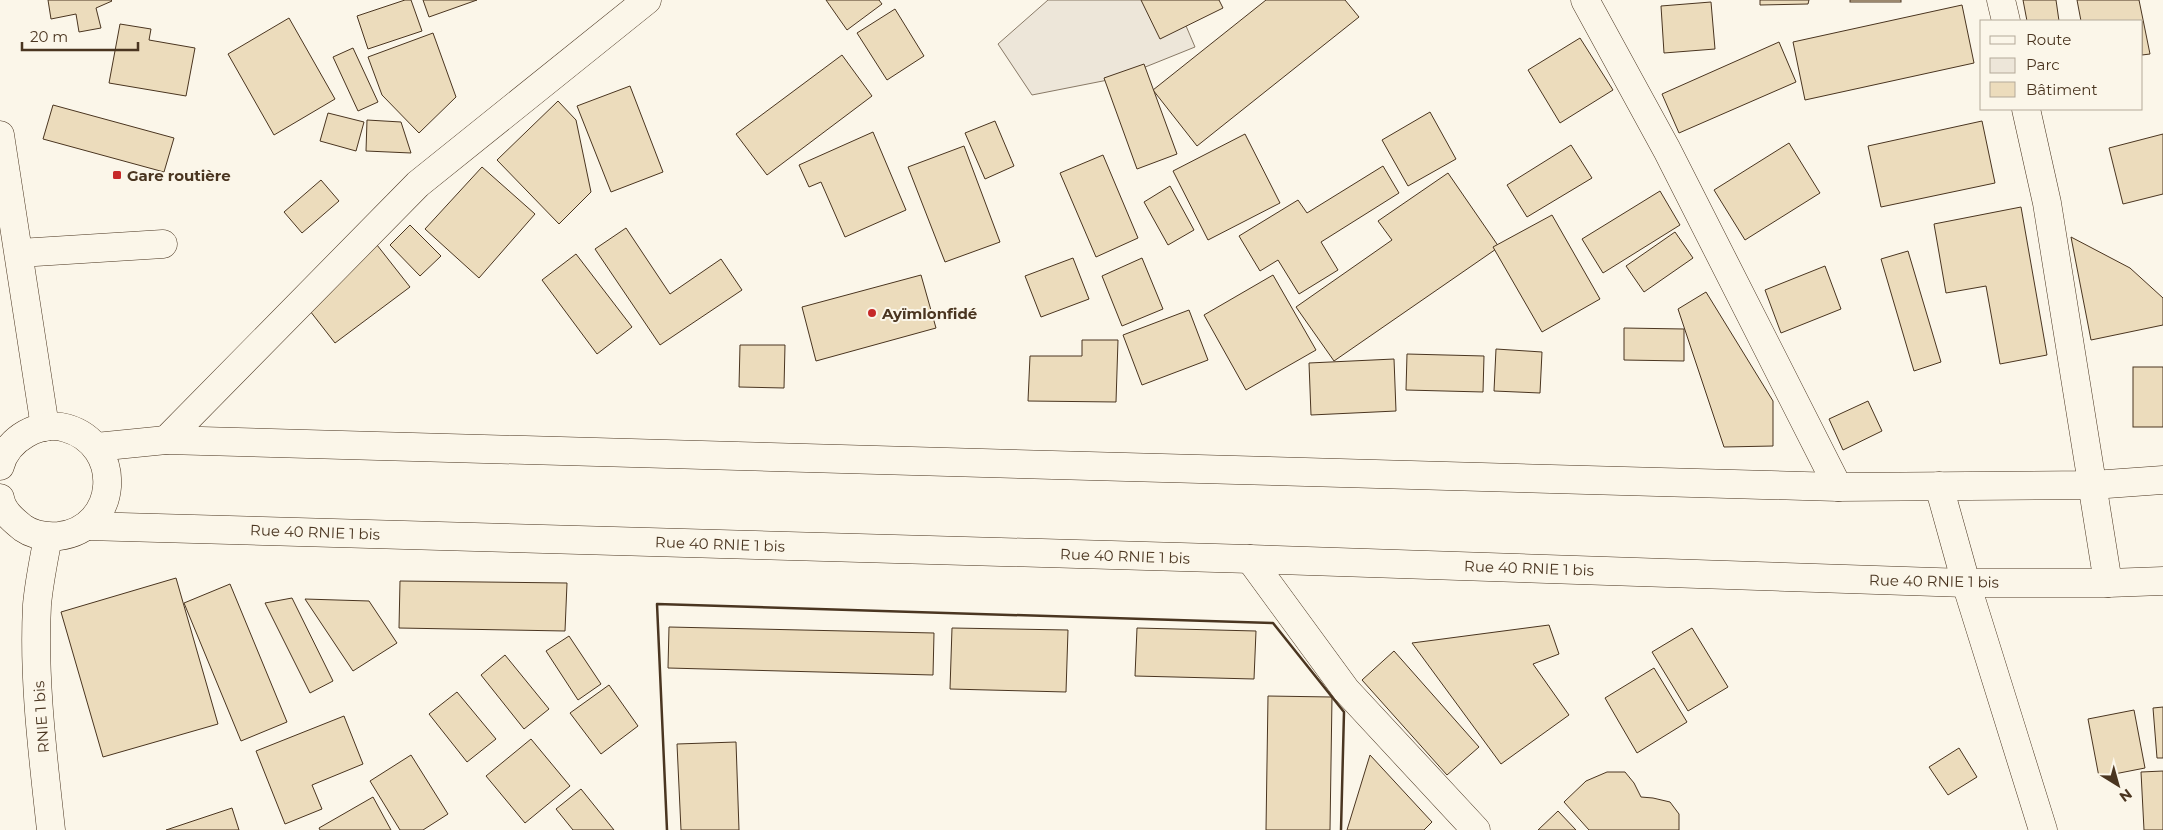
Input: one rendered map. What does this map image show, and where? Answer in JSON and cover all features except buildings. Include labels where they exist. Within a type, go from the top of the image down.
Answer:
[{"type":"main road","points":[[166,440],[418,184],[646,0]]},
{"type":"main road","points":[[1585,0],[1667,150],[1838,487]]},
{"type":"main road","points":[[2001,0],[2006,20]]},
{"type":"main road","points":[[2026,110],[2047,203],[2108,583]]},
{"type":"main road","points":[[0,135],[45,427]]},
{"type":"main road","points":[[19,253],[163,244]]},
{"type":"main road","points":[[0,501],[12,520],[28,532],[48,537],[68,535],[86,526],[100,510],[106,495],[108,478],[105,462],[96,446],[84,435],[65,428],[45,427],[26,433],[4,452]]},
{"type":"main road","points":[[96,446],[166,440],[1838,487],[2093,485],[2163,480]]},
{"type":"main road","points":[[1939,486],[1966,583],[2043,830]]},
{"type":"main road","name":"Rue 40 RNIE 1 bis","points":[[86,526],[1250,559],[1966,583],[2163,581]]},
{"type":"main road","name":"RNIE 1 bis","points":[[48,537],[37,604],[37,656],[41,730],[50,830]]},
{"type":"main road","points":[[1250,559],[1346,690],[1476,830]]},
{"type":"green space","points":[[1048,0],[1175,0],[1195,47],[1118,78],[1032,95],[998,44]]},
{"type":"wall","points":[[667,830],[657,604],[1273,623],[1344,712],[1341,830]]},
{"type":"place","name":"Gare routière","points":[[117,175]]},
{"type":"place","name":"Ayïmlonfidé","points":[[872,313]]}]
